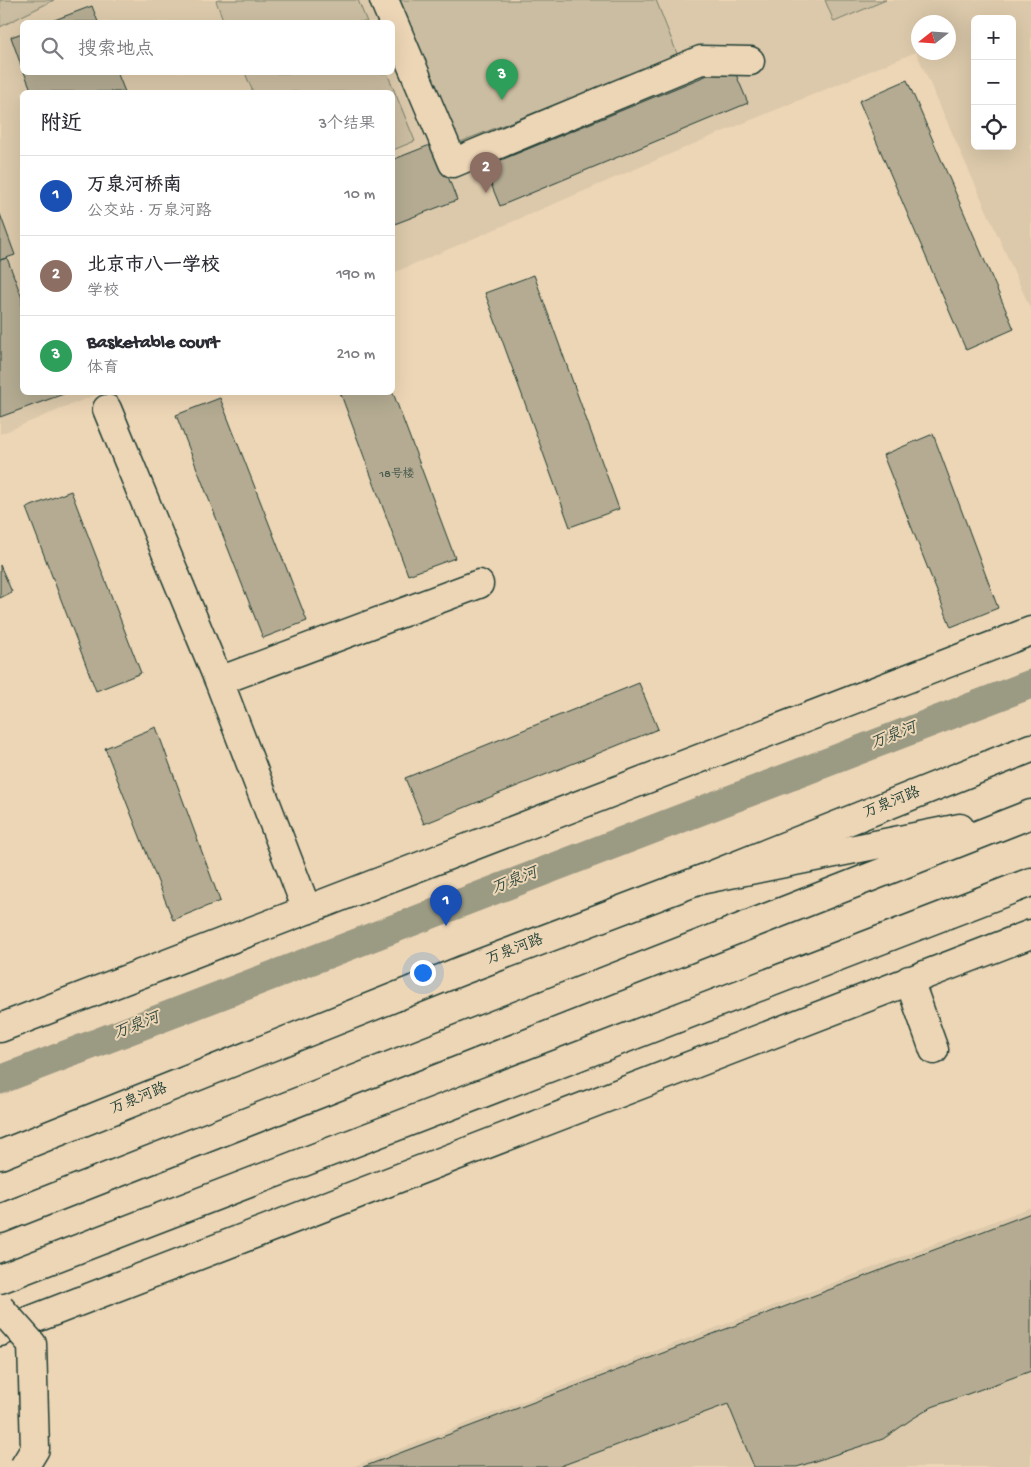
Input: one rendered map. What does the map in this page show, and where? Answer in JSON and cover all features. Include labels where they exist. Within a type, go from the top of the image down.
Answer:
[{"type":"main road","points":[[384,0],[392,20]]},
{"type":"main road","points":[[395,26],[453,163],[701,60],[750,61]]},
{"type":"main road","points":[[107,409],[220,681],[307,910]]},
{"type":"main road","points":[[220,681],[479,584]]},
{"type":"main road","points":[[0,1028],[1031,631]]},
{"type":"main road","name":"万泉河路","points":[[0,1155],[463,970],[700,880],[1031,748]]},
{"type":"main road","points":[[700,880],[1031,814]]},
{"type":"main road","points":[[0,1219],[1031,814]]},
{"type":"main road","points":[[0,1279],[1031,882]]},
{"type":"main road","points":[[0,1332],[1031,934]]},
{"type":"main road","points":[[909,980],[934,1050]]},
{"type":"main road","points":[[0,1308],[32,1344],[35,1449],[24,1467]]},
{"type":"shaded area","points":[[0,0],[1031,0],[1031,310],[920,60],[956,60],[956,15],[911,15],[911,54],[710,137],[395,272],[395,90],[20,90],[20,395],[95,395],[0,434]]},
{"type":"shaded area","points":[[0,0],[54,0],[0,27]]},
{"type":"shaded area","points":[[358,0],[366,20],[223,20],[216,1]]},
{"type":"shaded area","points":[[398,0],[656,0],[678,56],[455,144]]},
{"type":"shaded area","points":[[825,0],[886,0],[834,22]]},
{"type":"shaded area","points":[[246,75],[388,75],[394,90],[252,90]]},
{"type":"shaded area","points":[[395,92],[415,141],[395,149]]},
{"type":"shaded area","points":[[1031,1207],[1031,1467],[352,1467]]},
{"type":"building","points":[[92,6],[97,20],[54,20]]},
{"type":"building","points":[[20,34],[20,62],[11,37]]},
{"type":"building","points":[[732,65],[748,103],[500,206],[484,167]]},
{"type":"building","points":[[25,75],[118,75],[124,90],[31,90]]},
{"type":"building","points":[[907,80],[1014,329],[966,350],[859,101]]},
{"type":"building","points":[[435,143],[457,200],[395,224],[395,159]]},
{"type":"building","points":[[0,214],[15,255],[0,260]]},
{"type":"building","points":[[7,258],[20,293],[20,395],[61,395],[0,417],[0,260]]},
{"type":"building","points":[[534,275],[619,509],[570,527],[485,293]]},
{"type":"building","points":[[341,395],[394,395],[455,558],[408,575]]},
{"type":"building","points":[[220,398],[307,621],[263,638],[176,415]]},
{"type":"building","points":[[933,434],[998,608],[951,627],[883,455]]},
{"type":"building","points":[[71,491],[141,673],[96,691],[26,508]]},
{"type":"building","points":[[0,565],[12,592],[0,598]]},
{"type":"building","points":[[639,683],[658,729],[424,824],[405,778]]},
{"type":"building","points":[[156,727],[220,901],[173,920],[105,748]]},
{"type":"building","points":[[1031,1213],[1031,1371],[932,1407],[883,1439],[797,1467],[754,1467],[728,1404],[558,1467],[363,1467]]},
{"type":"waterway","name":"万泉河","points":[[0,1080],[1031,684]]},
{"type":"place","name":"Basketable court","points":[[502,100]]},
{"type":"place","name":"北京市八一学校","points":[[486,193]]},
{"type":"place","name":"万泉河桥南","points":[[446,926]]}]
